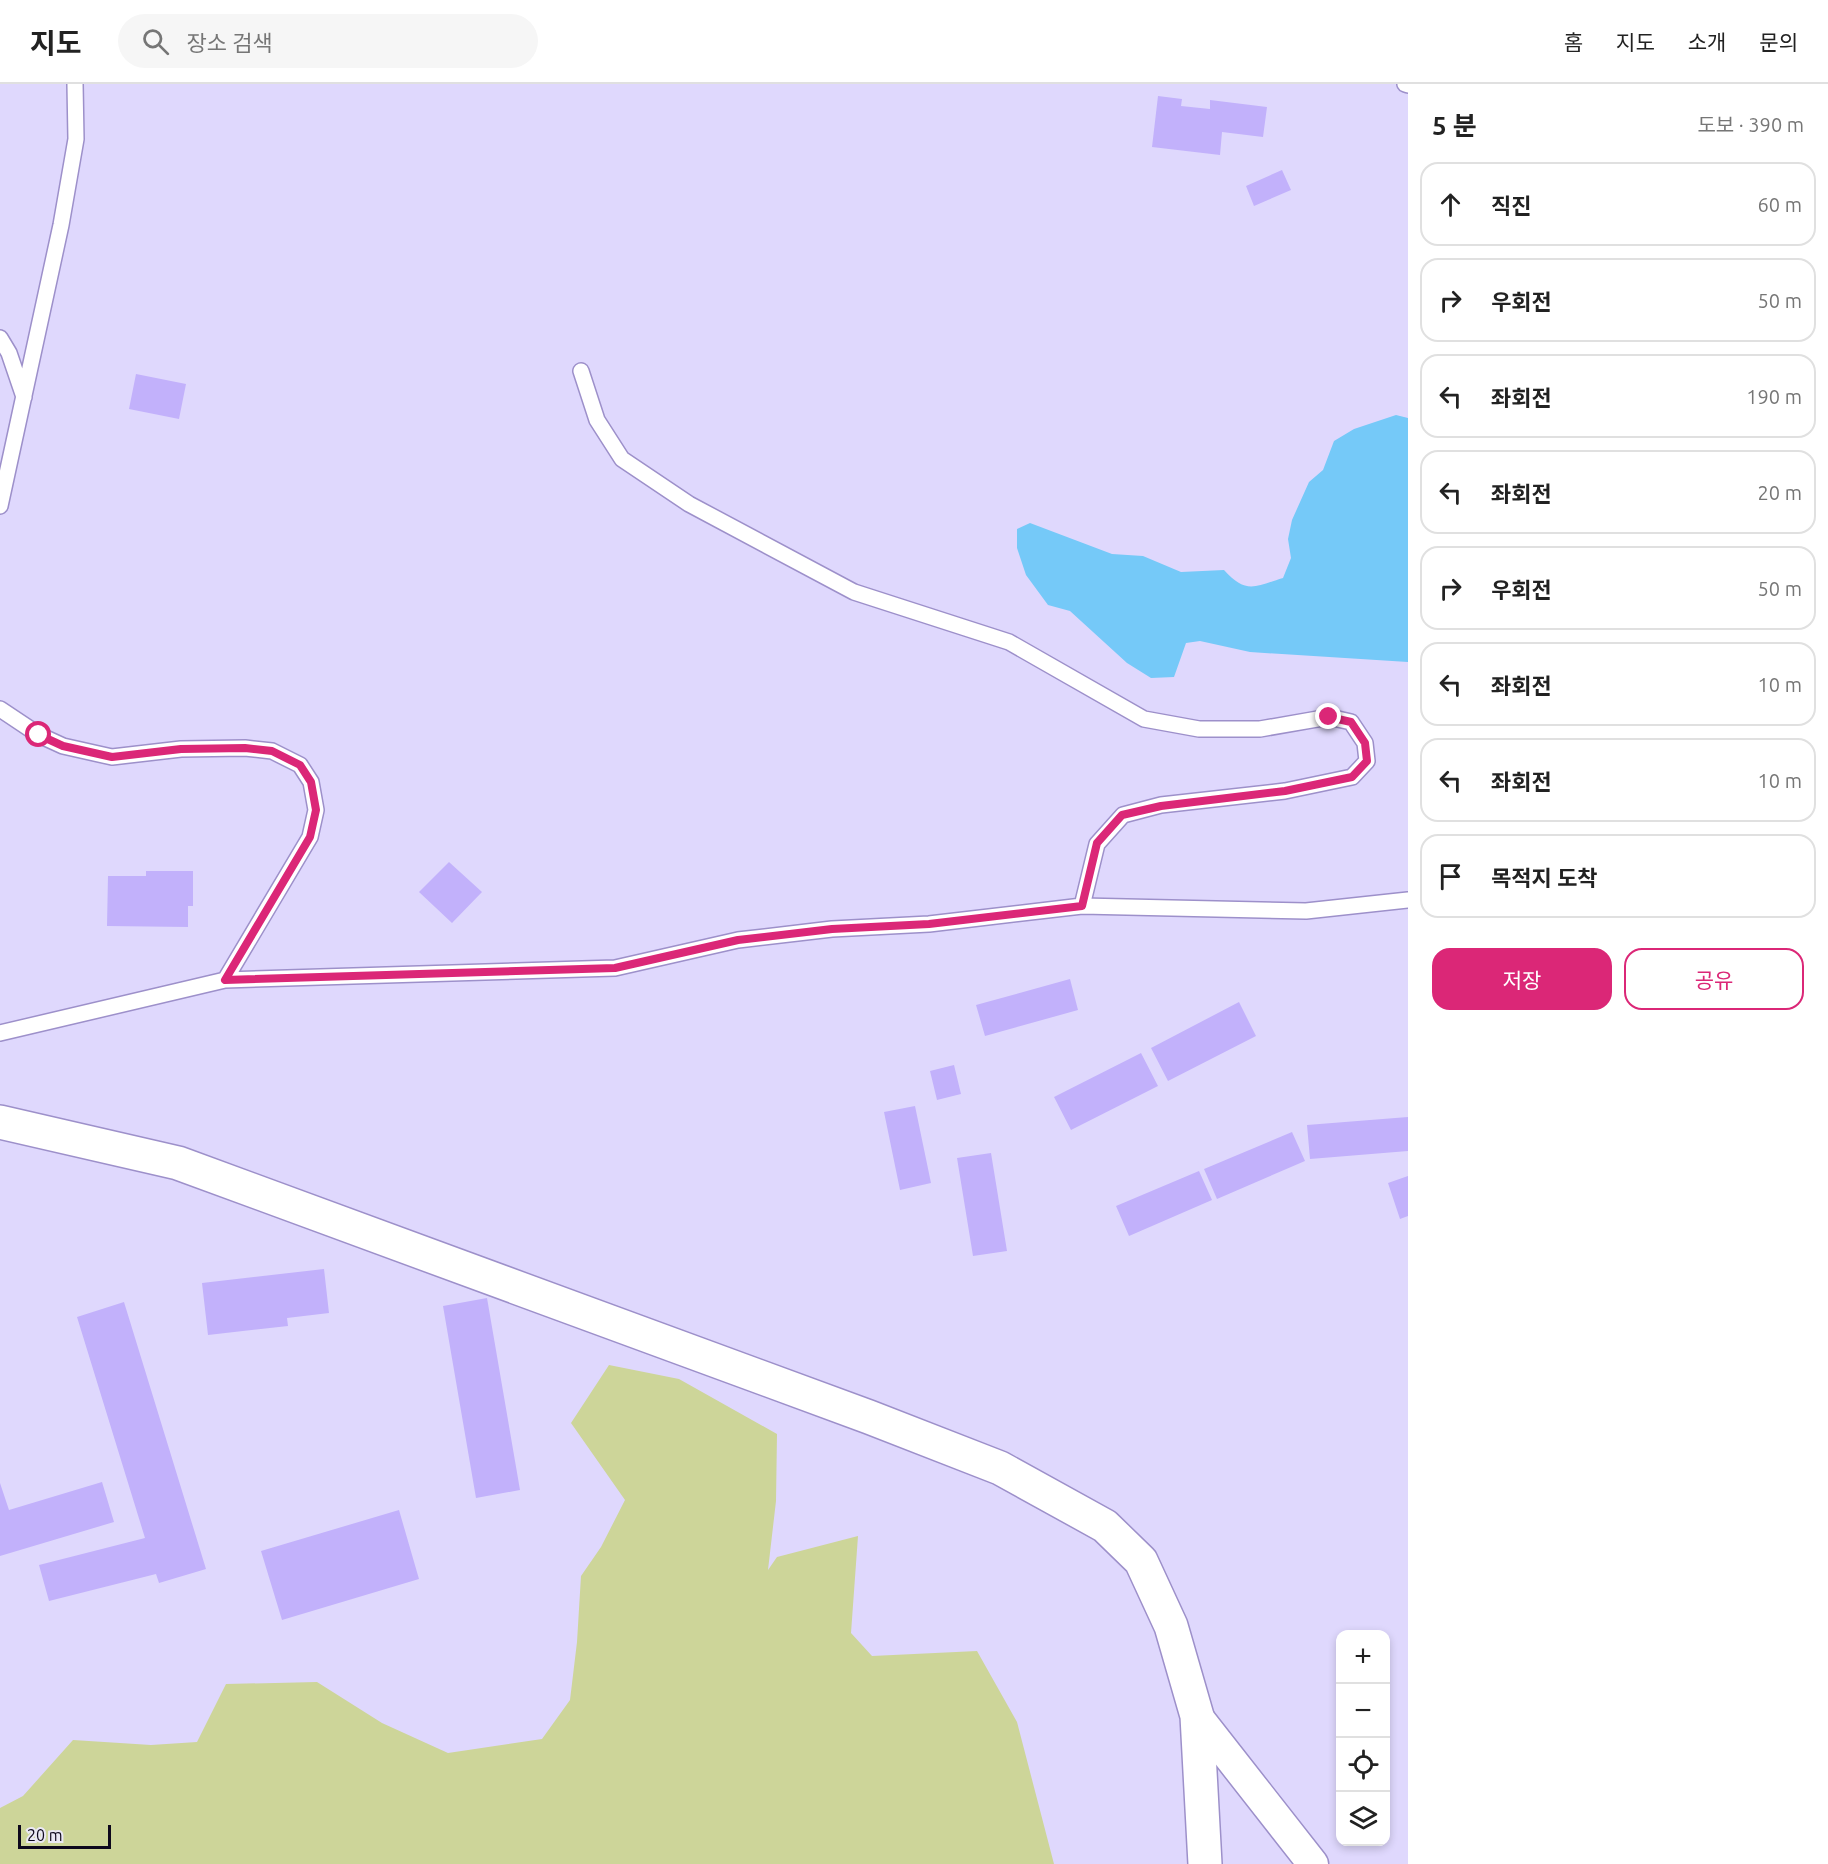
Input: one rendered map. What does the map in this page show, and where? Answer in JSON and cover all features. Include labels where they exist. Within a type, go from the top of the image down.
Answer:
[{"type":"street","points":[[0,1122],[178,1163],[858,1413],[1000,1468],[1105,1526],[1141,1561],[1171,1626],[1197,1716],[1205,1864]]},
{"type":"street","points":[[1197,1716],[1313,1864]]},
{"type":"lane","points":[[0,506],[61,225],[76,139],[75,84]]},
{"type":"lane","points":[[0,338],[9,353],[24,397]]},
{"type":"lane","points":[[580,371],[597,420],[622,459],[689,504],[854,592],[1009,642],[1144,718],[1199,729],[1260,729],[1329,717],[1351,722],[1365,743],[1367,761],[1352,777],[1285,791],[1161,806],[1122,815],[1097,843],[1082,906]]},
{"type":"lane","points":[[0,709],[39,735],[63,746],[112,757],[181,749],[245,748],[272,751],[300,765],[311,782],[316,810],[310,837],[225,980]]},
{"type":"lane","points":[[0,1033],[225,980],[615,968],[738,940],[832,929],[929,924],[1082,906],[1306,911],[1408,900]]},
{"type":"green space","points":[[609,1365],[679,1379],[777,1434],[776,1501],[768,1570],[777,1557],[858,1536],[851,1633],[872,1656],[977,1651],[1017,1722],[1054,1864],[0,1864],[0,1808],[23,1796],[73,1740],[151,1745],[197,1742],[226,1684],[317,1682],[382,1723],[448,1753],[542,1739],[570,1700],[577,1642],[581,1576],[601,1547],[625,1500],[571,1423]]},
{"type":"water","points":[[1396,415],[1408,418],[1408,662],[1250,652],[1200,641],[1186,643],[1174,677],[1151,678],[1127,663],[1070,611],[1048,605],[1026,575],[1017,548],[1017,529],[1030,523],[1112,554],[1143,556],[1181,572],[1224,570],[1238,583],[1251,586],[1283,578],[1291,558],[1288,539],[1292,520],[1309,482],[1323,470],[1334,441],[1354,429]]},
{"type":"building","points":[[1158,96],[1182,99],[1181,106],[1210,109],[1210,100],[1267,107],[1263,137],[1222,132],[1220,155],[1152,147]]},
{"type":"building","points":[[1282,170],[1291,190],[1254,206],[1246,186]]},
{"type":"building","points":[[136,374],[186,384],[179,419],[129,409]]},
{"type":"building","points":[[449,862],[482,892],[452,923],[419,892]]},
{"type":"building","points":[[146,871],[193,871],[193,906],[188,906],[188,927],[107,926],[108,876],[146,876]]},
{"type":"building","points":[[1070,979],[1078,1010],[985,1036],[976,1005]]},
{"type":"building","points":[[1239,1002],[1256,1036],[1168,1081],[1151,1048]]},
{"type":"building","points":[[1141,1053],[1158,1086],[1071,1130],[1054,1097]]},
{"type":"building","points":[[954,1065],[961,1094],[937,1100],[930,1071]]},
{"type":"building","points":[[915,1106],[931,1183],[900,1190],[884,1112]]},
{"type":"building","points":[[1408,1117],[1408,1151],[1310,1159],[1307,1125]]},
{"type":"building","points":[[1292,1132],[1305,1161],[1217,1199],[1204,1169]]},
{"type":"building","points":[[991,1153],[1007,1251],[973,1256],[957,1158]]},
{"type":"building","points":[[1199,1171],[1212,1200],[1129,1236],[1116,1206]]},
{"type":"building","points":[[1408,1176],[1408,1216],[1400,1219],[1388,1183]]},
{"type":"building","points":[[324,1269],[329,1313],[287,1318],[288,1326],[208,1335],[202,1283]]},
{"type":"building","points":[[487,1298],[520,1490],[476,1498],[443,1306]]},
{"type":"building","points":[[124,1302],[206,1569],[159,1583],[156,1574],[49,1601],[39,1565],[145,1538],[77,1317]]},
{"type":"building","points":[[102,1482],[114,1522],[0,1556],[0,1483],[9,1510]]},
{"type":"building","points":[[399,1510],[419,1579],[282,1620],[261,1551]]},
{"type":"route","points":[[39,735],[63,746],[112,757],[181,749],[245,748],[272,751],[300,765],[311,782],[316,810],[310,837],[225,980],[615,968],[738,940],[832,929],[929,924],[1082,906],[1097,843],[1122,815],[1161,806],[1285,791],[1352,777],[1367,761],[1365,743],[1351,722],[1329,717]]}]
